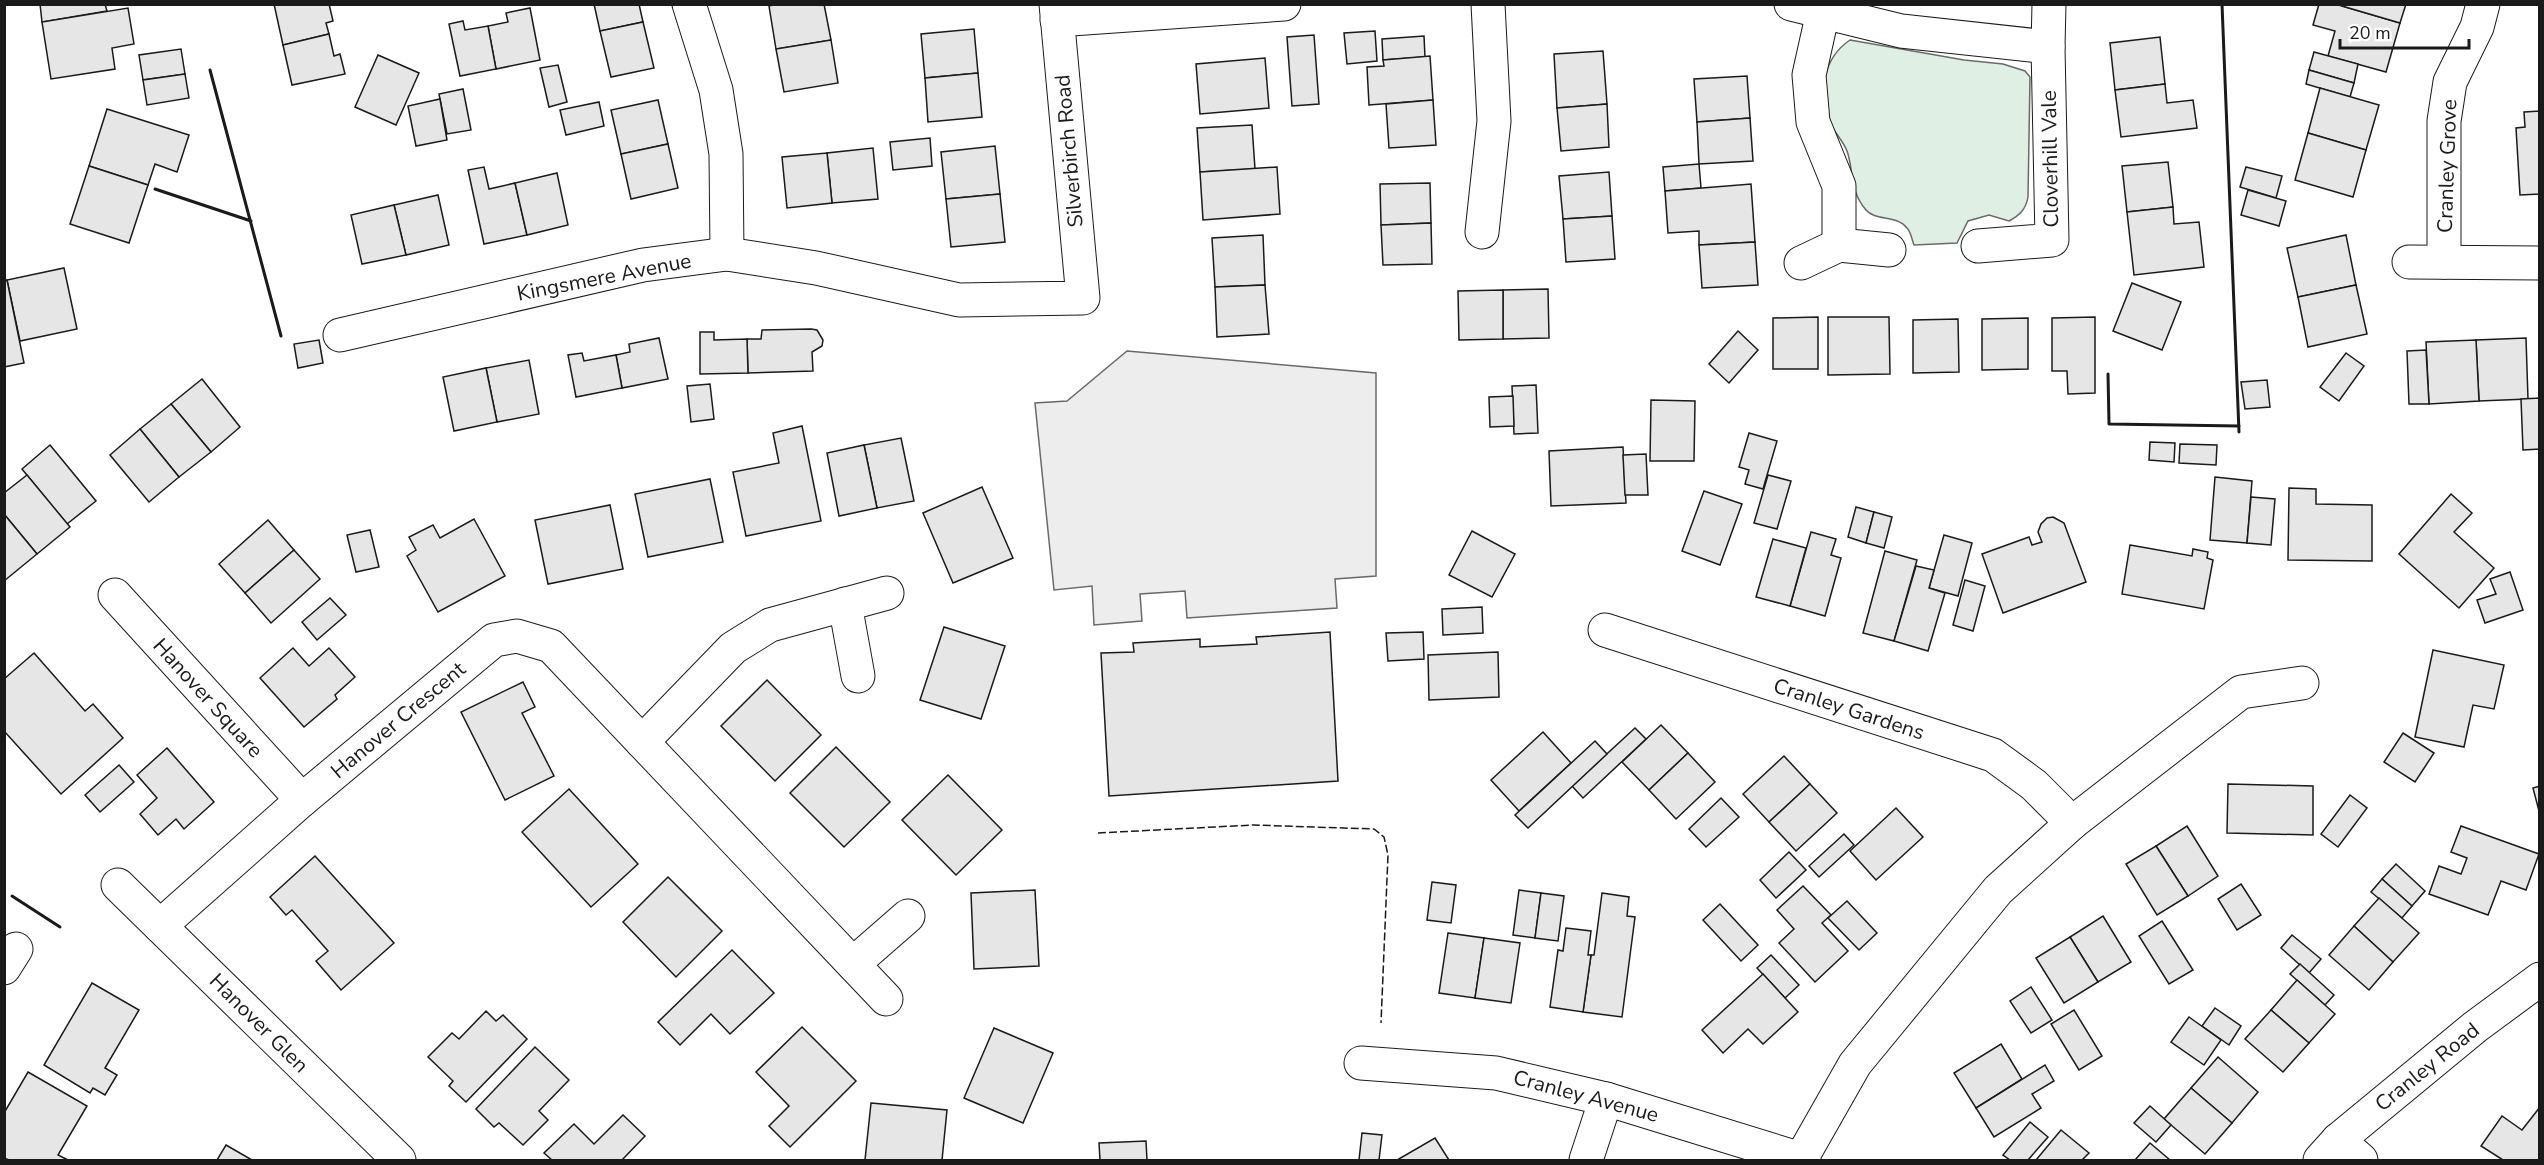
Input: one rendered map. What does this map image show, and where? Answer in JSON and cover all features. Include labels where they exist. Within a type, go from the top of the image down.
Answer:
[{"type":"street","points":[[689,4],[718,100],[726,154],[727,254]]},
{"type":"street","points":[[1056,12],[1284,4]]},
{"type":"street","points":[[1482,232],[1494,121],[1488,4]]},
{"type":"street","points":[[1791,4],[1901,31],[2048,47]]},
{"type":"street","name":"Cloverhill Vale","points":[[1978,246],[2052,240],[2049,4]]},
{"type":"street","name":"Cranley Grove","points":[[2444,262],[2446,111],[2450,82],[2476,27],[2483,4]]},
{"type":"street","name":"Silverbirch Road","points":[[1056,12],[1083,298]]},
{"type":"street","points":[[1823,12],[1809,75],[1812,122],[1839,186],[1839,245]]},
{"type":"street","points":[[1802,263],[1839,245],[1889,250]]},
{"type":"street","name":"Kingsmere Avenue","points":[[340,335],[643,265],[727,254],[816,268],[959,300],[1083,298]]},
{"type":"street","name":"Cranley Grove","points":[[2409,262],[2540,263]]},
{"type":"street","points":[[642,742],[733,648],[770,625],[887,592]]},
{"type":"street","name":"Hanover Square","points":[[115,596],[302,800]]},
{"type":"street","points":[[845,604],[858,676]]},
{"type":"street","name":"Cranley Gardens","points":[[1605,630],[1993,755],[2034,785],[2072,823]]},
{"type":"street","name":"Hanover Crescent","points":[[160,926],[302,800],[494,640],[517,636],[551,646],[886,999]]},
{"type":"street","points":[[1803,1160],[1863,1055],[1998,890],[2072,823],[2241,692],[2302,684]]},
{"type":"street","name":"Hanover Glen","points":[[118,885],[399,1161]]},
{"type":"street","points":[[853,964],[908,916]]},
{"type":"street","name":"Cranley Road","points":[[2340,1154],[2475,1027],[2540,979]]},
{"type":"street","name":"Cranley Avenue","points":[[1361,1063],[1496,1073],[1606,1100],[1803,1160]]},
{"type":"street","points":[[1586,1161],[1606,1100]]},
{"type":"green space","points":[[1850,40],[1964,60],[2003,64],[2025,71],[2030,77],[2028,197],[2026,205],[2019,214],[2009,221],[1989,215],[1968,221],[1957,243],[1914,245],[1910,232],[1903,224],[1875,216],[1866,210],[1857,196],[1847,150],[1830,122],[1825,99],[1825,77],[1828,66]]},
{"type":"shaded area","points":[[1127,351],[1376,373],[1376,576],[1335,579],[1337,608],[1187,618],[1185,591],[1140,594],[1142,621],[1094,625],[1092,586],[1054,590],[1035,403],[1067,401]]},
{"type":"building","points":[[40,4],[105,4],[107,11],[42,22]]},
{"type":"building","points":[[274,4],[329,4],[333,21],[326,23],[329,34],[283,45]]},
{"type":"building","points":[[594,4],[639,4],[643,22],[600,31]]},
{"type":"building","points":[[824,4],[831,40],[776,49],[769,6]]},
{"type":"building","points":[[2319,4],[2335,4],[2400,23],[2386,72],[2328,56],[2335,31],[2313,25]]},
{"type":"building","points":[[2342,4],[2406,4],[2400,23],[2342,6]]},
{"type":"building","points":[[128,8],[134,44],[112,48],[115,69],[51,79],[42,22]]},
{"type":"building","points":[[530,8],[540,60],[496,69],[488,26],[508,22],[506,13]]},
{"type":"building","points":[[463,21],[465,30],[488,26],[496,69],[460,76],[449,24]]},
{"type":"building","points":[[643,22],[654,68],[611,77],[600,31]]},
{"type":"building","points":[[974,29],[978,73],[925,78],[921,34]]},
{"type":"building","points":[[1375,31],[1377,61],[1347,64],[1344,33]]},
{"type":"building","points":[[329,34],[334,56],[340,54],[345,74],[292,85],[283,45]]},
{"type":"building","points":[[1314,35],[1319,104],[1292,106],[1287,37]]},
{"type":"building","points":[[1424,36],[1425,57],[1383,60],[1382,39]]},
{"type":"building","points":[[2160,37],[2165,84],[2115,90],[2110,43]]},
{"type":"building","points":[[831,40],[838,83],[784,92],[776,49]]},
{"type":"building","points":[[181,49],[185,74],[143,80],[139,55]]},
{"type":"building","points":[[1603,51],[1607,104],[1557,108],[1554,54]]},
{"type":"building","points":[[2314,52],[2358,64],[2354,83],[2309,70]]},
{"type":"building","points":[[378,55],[419,73],[396,125],[355,107]]},
{"type":"building","points":[[1430,56],[1433,100],[1369,105],[1367,67],[1384,66],[1383,60]]},
{"type":"building","points":[[1265,58],[1269,108],[1200,114],[1196,64]]},
{"type":"building","points":[[558,65],[567,102],[549,107],[540,68]]},
{"type":"building","points":[[2309,70],[2354,83],[2350,97],[2306,84]]},
{"type":"building","points":[[978,73],[982,117],[928,122],[925,78]]},
{"type":"building","points":[[185,74],[189,98],[147,105],[143,80]]},
{"type":"building","points":[[1747,76],[1750,118],[1697,122],[1694,79]]},
{"type":"building","points":[[2165,84],[2167,103],[2193,100],[2197,128],[2121,137],[2115,90]]},
{"type":"building","points":[[2320,88],[2379,105],[2366,150],[2308,133]]},
{"type":"building","points":[[463,89],[471,130],[447,134],[439,94]]},
{"type":"building","points":[[440,99],[447,140],[416,146],[408,106]]},
{"type":"building","points":[[658,100],[668,144],[621,154],[611,110]]},
{"type":"building","points":[[1433,100],[1436,145],[1389,148],[1386,104]]},
{"type":"building","points":[[599,102],[604,126],[566,135],[560,110]]},
{"type":"building","points":[[1607,104],[1609,147],[1561,151],[1557,108]]},
{"type":"building","points":[[107,109],[189,135],[177,172],[155,164],[148,185],[89,166]]},
{"type":"building","points":[[2540,111],[2540,194],[2520,195],[2516,128],[2525,127],[2524,112]]},
{"type":"building","points":[[1750,118],[1753,161],[1699,164],[1697,122]]},
{"type":"building","points":[[1252,125],[1255,169],[1200,172],[1197,128]]},
{"type":"building","points":[[2308,133],[2366,150],[2353,197],[2295,180]]},
{"type":"building","points":[[930,138],[932,166],[893,170],[890,142]]},
{"type":"building","points":[[668,144],[678,188],[631,199],[621,154]]},
{"type":"building","points":[[995,146],[1000,194],[946,199],[941,152]]},
{"type":"building","points":[[873,148],[878,199],[832,203],[827,153]]},
{"type":"building","points":[[827,153],[832,203],[787,208],[782,157]]},
{"type":"building","points":[[2168,162],[2173,207],[2127,212],[2122,166]]},
{"type":"building","points":[[1699,164],[1701,188],[1665,191],[1663,167]]},
{"type":"building","points":[[89,166],[148,185],[129,243],[70,224]]},
{"type":"building","points":[[484,167],[489,189],[515,183],[527,235],[484,244],[468,170]]},
{"type":"building","points":[[1277,167],[1280,214],[1203,220],[1200,172]]},
{"type":"building","points":[[2246,167],[2282,176],[2276,198],[2240,187]]},
{"type":"building","points":[[1609,172],[1612,216],[1563,219],[1559,176]]},
{"type":"building","points":[[557,173],[568,225],[527,235],[515,183]]},
{"type":"building","points":[[1430,183],[1431,223],[1381,225],[1380,184]]},
{"type":"building","points":[[1751,184],[1755,242],[1699,245],[1699,231],[1668,233],[1665,191]]},
{"type":"building","points":[[2248,190],[2286,201],[2279,226],[2241,215]]},
{"type":"building","points":[[1000,194],[1005,242],[951,247],[946,199]]},
{"type":"building","points":[[438,195],[449,245],[406,255],[394,205]]},
{"type":"building","points":[[394,205],[406,255],[362,264],[351,215]]},
{"type":"building","points":[[2173,207],[2174,224],[2199,222],[2204,267],[2134,275],[2127,212]]},
{"type":"building","points":[[1612,216],[1615,259],[1566,262],[1563,219]]},
{"type":"building","points":[[1431,223],[1432,264],[1383,265],[1381,225]]},
{"type":"building","points":[[1263,235],[1265,285],[1215,287],[1212,238]]},
{"type":"building","points":[[2346,235],[2356,285],[2298,297],[2287,248]]},
{"type":"building","points":[[1755,242],[1758,285],[1702,288],[1699,245]]},
{"type":"building","points":[[64,268],[77,329],[20,341],[7,280]]},
{"type":"building","points":[[7,280],[24,363],[4,367],[4,281]]},
{"type":"building","points":[[2132,283],[2181,302],[2162,350],[2113,331]]},
{"type":"building","points":[[1265,285],[1269,334],[1217,337],[1215,287]]},
{"type":"building","points":[[2356,285],[2367,334],[2308,347],[2298,297]]},
{"type":"building","points":[[1548,289],[1549,338],[1503,339],[1503,290]]},
{"type":"building","points":[[1503,290],[1503,339],[1459,340],[1458,291]]},
{"type":"building","points":[[1818,317],[1818,369],[1773,369],[1773,318]]},
{"type":"building","points":[[1828,317],[1889,317],[1890,374],[1828,375]]},
{"type":"building","points":[[2095,317],[2095,393],[2068,394],[2067,371],[2052,371],[2052,318]]},
{"type":"building","points":[[2028,318],[2028,369],[1982,370],[1982,319]]},
{"type":"building","points":[[1958,319],[1959,372],[1913,373],[1913,320]]},
{"type":"building","points":[[762,330],[817,330],[823,340],[822,346],[812,352],[813,371],[748,373],[747,339],[761,339]]},
{"type":"building","points":[[1738,331],[1758,350],[1729,383],[1709,364]]},
{"type":"building","points":[[700,332],[714,332],[714,340],[747,339],[748,373],[700,374]]},
{"type":"building","points":[[659,338],[668,379],[622,388],[616,355],[630,352],[629,344]]},
{"type":"building","points":[[2526,338],[2528,399],[2479,401],[2476,340]]},
{"type":"building","points":[[319,340],[323,363],[298,368],[294,344]]},
{"type":"building","points":[[2476,340],[2479,401],[2429,404],[2426,342]]},
{"type":"building","points":[[2426,350],[2429,404],[2409,404],[2407,351]]},
{"type":"building","points":[[582,353],[584,361],[616,355],[622,388],[576,397],[568,355]]},
{"type":"building","points":[[2346,353],[2364,366],[2339,401],[2320,387]]},
{"type":"building","points":[[529,360],[539,414],[497,422],[486,368]]},
{"type":"building","points":[[486,368],[497,422],[454,431],[443,377]]},
{"type":"building","points":[[202,379],[240,427],[211,452],[171,404]]},
{"type":"building","points":[[2267,380],[2270,407],[2245,409],[2241,382]]},
{"type":"building","points":[[710,384],[714,419],[691,422],[687,386]]},
{"type":"building","points":[[1536,385],[1538,433],[1514,434],[1512,386]]},
{"type":"building","points":[[1513,396],[1514,426],[1490,427],[1489,397]]},
{"type":"building","points":[[2540,398],[2540,449],[2523,450],[2521,399]]},
{"type":"building","points":[[1651,400],[1695,401],[1694,461],[1650,461]]},
{"type":"building","points":[[171,404],[211,452],[179,477],[140,429]]},
{"type":"building","points":[[802,426],[821,521],[746,536],[733,472],[779,463],[773,433]]},
{"type":"building","points":[[140,429],[179,477],[149,502],[110,455]]},
{"type":"building","points":[[1749,433],[1777,441],[1763,489],[1745,484],[1749,470],[1739,467]]},
{"type":"building","points":[[901,438],[914,501],[877,508],[864,445]]},
{"type":"building","points":[[2150,442],[2175,443],[2174,462],[2149,460]]},
{"type":"building","points":[[2180,444],[2217,445],[2216,465],[2179,463]]},
{"type":"building","points":[[50,445],[96,501],[67,524],[22,469]]},
{"type":"building","points":[[864,445],[877,508],[839,516],[827,453]]},
{"type":"building","points":[[1623,447],[1626,503],[1551,506],[1549,451]]},
{"type":"building","points":[[1646,454],[1648,495],[1625,495],[1623,455]]},
{"type":"building","points":[[27,475],[70,527],[37,554],[4,514],[4,493]]},
{"type":"building","points":[[1768,475],[1791,481],[1777,529],[1754,523]]},
{"type":"building","points":[[2215,477],[2252,481],[2247,543],[2210,540]]},
{"type":"building","points":[[710,479],[723,542],[648,557],[635,494]]},
{"type":"building","points":[[982,487],[1013,558],[953,583],[923,513]]},
{"type":"building","points":[[2289,488],[2316,489],[2316,504],[2372,505],[2372,561],[2288,560]]},
{"type":"building","points":[[1704,491],[1742,504],[1720,565],[1682,551]]},
{"type":"building","points":[[2451,494],[2472,513],[2454,532],[2494,568],[2459,608],[2399,554]]},
{"type":"building","points":[[2251,497],[2275,499],[2271,545],[2247,543]]},
{"type":"building","points":[[610,505],[623,569],[548,584],[535,520]]},
{"type":"building","points":[[1856,507],[1874,512],[1866,543],[1848,537]]},
{"type":"building","points":[[1874,512],[1892,517],[1884,548],[1866,543]]},
{"type":"building","points":[[4,514],[37,554],[4,581]]},
{"type":"building","points":[[2053,517],[2064,523],[2086,582],[2003,613],[1982,554],[2029,537],[2032,545],[2042,542],[2038,532],[2041,524],[2047,518]]},
{"type":"building","points":[[474,519],[505,576],[438,612],[407,556],[416,550],[409,537],[433,525],[440,538]]},
{"type":"building","points":[[268,520],[294,550],[245,593],[219,564]]},
{"type":"building","points":[[370,530],[379,567],[356,572],[347,535]]},
{"type":"building","points":[[1472,531],[1515,554],[1492,597],[1449,575]]},
{"type":"building","points":[[1811,532],[1836,539],[1831,555],[1841,558],[1825,616],[1790,606]]},
{"type":"building","points":[[1944,535],[1972,543],[1958,596],[1929,588]]},
{"type":"building","points":[[1773,539],[1806,548],[1790,606],[1756,597]]},
{"type":"building","points":[[2130,545],[2192,556],[2193,549],[2208,552],[2207,558],[2213,560],[2204,609],[2122,594]]},
{"type":"building","points":[[294,550],[320,579],[271,623],[245,593]]},
{"type":"building","points":[[1885,551],[1917,560],[1894,641],[1863,633]]},
{"type":"building","points":[[1916,566],[1934,570],[1929,588],[1945,593],[1928,651],[1894,641]]},
{"type":"building","points":[[2510,572],[2523,610],[2485,623],[2477,600],[2496,594],[2490,579]]},
{"type":"building","points":[[1965,580],[1985,586],[1973,631],[1953,625]]},
{"type":"building","points":[[330,598],[346,615],[317,640],[302,622]]},
{"type":"building","points":[[1482,607],[1483,633],[1443,635],[1442,609]]},
{"type":"building","points":[[944,627],[1005,646],[981,719],[920,700]]},
{"type":"building","points":[[1330,632],[1338,781],[1109,796],[1101,653],[1134,652],[1133,643],[1200,639],[1200,647],[1257,644],[1256,637]]},
{"type":"building","points":[[1423,632],[1424,659],[1388,661],[1386,633]]},
{"type":"building","points":[[293,648],[309,666],[329,648],[355,677],[335,695],[337,699],[304,727],[260,678]]},
{"type":"building","points":[[2433,650],[2504,665],[2494,709],[2473,705],[2464,747],[2415,737]]},
{"type":"building","points":[[1498,652],[1499,697],[1429,700],[1428,655]]},
{"type":"building","points":[[34,653],[85,711],[93,704],[123,738],[61,794],[4,731],[4,679]]},
{"type":"building","points":[[767,680],[821,735],[775,781],[721,726]]},
{"type":"building","points":[[523,682],[535,707],[522,713],[554,776],[505,800],[461,712]]},
{"type":"building","points":[[1661,725],[1688,753],[1649,790],[1622,762]]},
{"type":"building","points":[[1635,728],[1646,739],[1583,798],[1572,786]]},
{"type":"building","points":[[1543,732],[1571,763],[1519,811],[1491,780]]},
{"type":"building","points":[[2403,733],[2434,753],[2415,782],[2384,762]]},
{"type":"building","points":[[1595,741],[1607,754],[1528,828],[1515,815]]},
{"type":"building","points":[[836,747],[890,802],[844,847],[790,793]]},
{"type":"building","points":[[167,748],[214,802],[184,829],[176,819],[158,835],[140,814],[157,798],[137,775]]},
{"type":"building","points":[[1688,753],[1715,782],[1676,819],[1649,790]]},
{"type":"building","points":[[1784,756],[1810,784],[1769,822],[1743,794]]},
{"type":"building","points":[[119,765],[134,782],[100,812],[85,795]]},
{"type":"building","points":[[948,775],[1002,830],[956,875],[902,820]]},
{"type":"building","points":[[1810,784],[1837,813],[1796,851],[1769,822]]},
{"type":"building","points":[[2228,784],[2313,786],[2313,835],[2227,833]]},
{"type":"building","points":[[2540,786],[2540,811],[2539,811],[2533,788]]},
{"type":"building","points":[[569,789],[638,864],[591,907],[522,832]]},
{"type":"building","points":[[2350,795],[2367,808],[2338,847],[2321,834]]},
{"type":"building","points":[[1721,798],[1739,817],[1706,847],[1689,829]]},
{"type":"building","points":[[1896,808],[1923,837],[1876,880],[1850,851]]},
{"type":"building","points":[[2187,826],[2218,876],[2188,896],[2156,846]]},
{"type":"building","points":[[2461,826],[2539,854],[2526,890],[2501,881],[2488,915],[2429,894],[2439,866],[2461,874],[2467,858],[2451,852]]},
{"type":"building","points":[[1844,834],[1854,845],[1819,877],[1809,866]]},
{"type":"building","points":[[2156,846],[2188,896],[2157,915],[2126,864]]},
{"type":"building","points":[[1789,852],[1806,870],[1776,898],[1760,880]]},
{"type":"building","points":[[315,856],[394,943],[341,990],[316,961],[328,951],[292,910],[286,915],[270,897]]},
{"type":"building","points":[[2396,864],[2425,891],[2412,906],[2382,879]]},
{"type":"building","points":[[668,877],[722,931],[676,977],[623,922]]},
{"type":"building","points":[[2382,879],[2412,906],[2402,918],[2371,892]]},
{"type":"building","points":[[1432,882],[1456,885],[1451,923],[1427,920]]},
{"type":"building","points":[[2241,884],[2261,915],[2237,930],[2218,899]]},
{"type":"building","points":[[1803,886],[1831,915],[1822,923],[1848,951],[1815,982],[1779,943],[1794,929],[1777,910]]},
{"type":"building","points":[[1035,890],[1039,966],[974,969],[971,893]]},
{"type":"building","points":[[1519,890],[1541,893],[1535,938],[1513,935]]},
{"type":"building","points":[[1541,893],[1564,896],[1558,941],[1535,938]]},
{"type":"building","points":[[1602,893],[1629,897],[1627,916],[1635,917],[1622,1017],[1583,1012],[1591,955],[1594,955]]},
{"type":"building","points":[[2379,898],[2419,933],[2393,962],[2354,926]]},
{"type":"building","points":[[1847,901],[1877,933],[1859,950],[1828,918]]},
{"type":"building","points":[[1720,904],[1758,945],[1741,961],[1703,920]]},
{"type":"building","points":[[2103,916],[2131,962],[2098,982],[2070,937]]},
{"type":"building","points":[[2162,921],[2193,970],[2169,984],[2139,936]]},
{"type":"building","points":[[2354,926],[2393,962],[2369,990],[2329,955]]},
{"type":"building","points":[[1566,928],[1591,931],[1588,955],[1591,955],[1583,1012],[1550,1007],[1558,950],[1563,951]]},
{"type":"building","points":[[1448,933],[1484,938],[1475,998],[1439,993]]},
{"type":"building","points":[[2292,935],[2321,959],[2309,973],[2281,948]]},
{"type":"building","points":[[2070,937],[2098,982],[2064,1003],[2036,958]]},
{"type":"building","points":[[1484,938],[1520,943],[1511,1003],[1475,998]]},
{"type":"building","points":[[732,950],[774,993],[730,1034],[711,1014],[680,1045],[658,1022]]},
{"type":"building","points":[[1771,955],[1799,985],[1785,998],[1757,968]]},
{"type":"building","points":[[2300,964],[2334,995],[2325,1005],[2290,974]]},
{"type":"building","points":[[1763,974],[1798,1012],[1763,1044],[1748,1029],[1723,1053],[1702,1030]]},
{"type":"building","points":[[2297,980],[2335,1014],[2309,1043],[2271,1010]]},
{"type":"building","points":[[92,983],[139,1010],[105,1068],[117,1075],[105,1095],[93,1088],[90,1093],[44,1065]]},
{"type":"building","points":[[2031,987],[2052,1020],[2031,1033],[2010,1001]]},
{"type":"building","points":[[2215,1008],[2241,1026],[2229,1045],[2202,1026]]},
{"type":"building","points":[[2074,1010],[2102,1056],[2079,1070],[2051,1024]]},
{"type":"building","points":[[2271,1010],[2309,1043],[2283,1072],[2245,1039]]},
{"type":"building","points":[[486,1011],[496,1021],[503,1015],[527,1039],[466,1102],[449,1086],[453,1081],[428,1057],[452,1033],[459,1039]]},
{"type":"building","points":[[2189,1017],[2221,1040],[2204,1065],[2171,1042]]},
{"type":"building","points":[[802,1027],[856,1081],[790,1147],[769,1126],[789,1106],[756,1072]]},
{"type":"building","points":[[994,1028],[1053,1053],[1023,1123],[964,1098]]},
{"type":"building","points":[[2001,1044],[2022,1079],[1976,1108],[1954,1073]]},
{"type":"building","points":[[535,1047],[569,1080],[539,1111],[548,1120],[523,1145],[499,1123],[494,1127],[476,1109]]},
{"type":"building","points":[[2218,1057],[2258,1092],[2232,1123],[2191,1088]]},
{"type":"building","points":[[2045,1065],[2054,1081],[2032,1094],[2041,1108],[1994,1137],[1976,1108]]},
{"type":"building","points":[[28,1072],[87,1106],[58,1155],[68,1160],[9,1160],[4,1158],[4,1113]]},
{"type":"building","points":[[2191,1088],[2232,1123],[2205,1154],[2164,1119]]},
{"type":"building","points":[[871,1103],[947,1110],[942,1160],[865,1160]]},
{"type":"building","points":[[2150,1106],[2171,1125],[2156,1142],[2134,1123]]},
{"type":"building","points":[[2540,1107],[2540,1160],[2503,1160],[2481,1146],[2502,1116],[2522,1130]]},
{"type":"building","points":[[623,1115],[645,1136],[622,1160],[552,1160],[544,1153],[574,1124],[594,1144]]},
{"type":"building","points":[[2030,1122],[2048,1137],[2028,1160],[2010,1160],[2003,1155]]},
{"type":"building","points":[[2061,1130],[2089,1153],[2082,1160],[2036,1160]]},
{"type":"building","points":[[1362,1133],[1382,1135],[1379,1160],[1359,1160]]},
{"type":"building","points":[[1435,1138],[1449,1160],[1397,1160]]},
{"type":"building","points":[[1146,1141],[1147,1160],[1100,1160],[1099,1143]]},
{"type":"building","points":[[2150,1143],[2170,1160],[2135,1160]]},
{"type":"building","points":[[226,1145],[252,1160],[217,1160]]},
{"type":"fence","points":[[1098,833],[1253,825],[1374,829],[1384,837],[1388,855],[1381,1023]]},
{"type":"wall","points":[[2222,4],[2239,432]]},
{"type":"wall","points":[[210,70],[281,336]]},
{"type":"wall","points":[[155,189],[251,221]]},
{"type":"wall","points":[[2108,374],[2109,424],[2239,426]]},
{"type":"wall","points":[[12,896],[60,927]]}]
